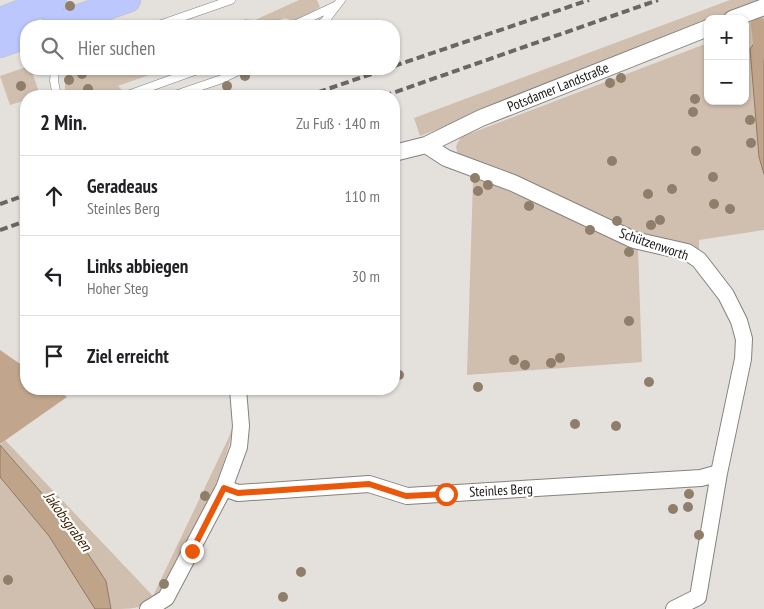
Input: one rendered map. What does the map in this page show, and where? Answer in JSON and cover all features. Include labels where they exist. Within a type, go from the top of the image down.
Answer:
[{"type":"main road","points":[[0,20],[54,0]]},
{"type":"main road","points":[[70,20],[128,0]]},
{"type":"main road","points":[[0,45],[20,38]]},
{"type":"street","points":[[743,15],[764,7]]},
{"type":"street","name":"Potsdamer Landstraße","points":[[402,151],[426,144],[481,118],[704,30]]},
{"type":"street","name":"Schützenworth","points":[[426,144],[446,158],[513,183],[634,240],[687,252],[699,260],[726,295],[739,321],[744,339],[743,359],[719,473],[698,597],[674,609]]},
{"type":"street","points":[[148,609],[168,603],[224,488],[239,446],[241,426],[238,395]]},
{"type":"street","name":"Steinles Berg","points":[[224,488],[238,493],[369,484],[406,496],[700,478],[719,473]]},
{"type":"lane","points":[[173,20],[231,0]]},
{"type":"lane","points":[[304,20],[339,2]]},
{"type":"lane","points":[[326,20],[339,2]]},
{"type":"lane","points":[[55,75],[56,90]]},
{"type":"lane","points":[[141,90],[183,75]]},
{"type":"lane","points":[[190,90],[230,75]]},
{"type":"shaded area","points":[[299,0],[317,0],[320,7],[299,20],[285,18],[280,20],[255,20]]},
{"type":"shaded area","points":[[730,0],[764,0],[764,37],[760,35],[750,49],[759,157],[764,174],[764,230],[699,240],[699,253],[632,236],[458,156],[456,146],[461,137],[704,45],[704,105],[749,105],[749,15],[742,15],[739,11],[728,15],[704,15],[704,25],[420,136],[414,118]]},
{"type":"shaded area","points":[[760,35],[764,37],[764,174],[759,157],[750,49]]},
{"type":"shaded area","points":[[20,69],[20,75],[33,75],[38,90],[20,90],[20,102],[10,105],[0,76]]},
{"type":"shaded area","points":[[71,75],[149,75],[118,86],[122,90],[65,90],[65,79]]},
{"type":"shaded area","points":[[473,179],[482,179],[638,250],[642,362],[467,375]]},
{"type":"shaded area","points":[[0,350],[20,364],[20,395],[64,395],[67,397],[0,444]]},
{"type":"shaded area","points":[[234,423],[223,465],[202,520],[189,547],[161,591],[148,604],[130,608],[111,609],[106,581],[67,522],[0,445],[5,440],[153,596]]},
{"type":"shaded area","points":[[0,445],[67,522],[106,581],[111,609],[95,609],[49,536],[0,477]]},
{"type":"shaded area","points":[[0,477],[49,536],[95,609],[0,609]]},
{"type":"waterway","name":"Jakobsgraben","points":[[758,24],[761,53]]},
{"type":"railway","points":[[400,64],[589,0]]},
{"type":"railway","points":[[400,90],[658,0]]},
{"type":"railway","points":[[325,90],[368,75]]},
{"type":"railway","points":[[0,204],[20,197]]},
{"type":"railway","points":[[0,230],[20,223]]},
{"type":"route","points":[[192,551],[224,488],[238,493],[369,484],[406,496],[446,494]]}]
